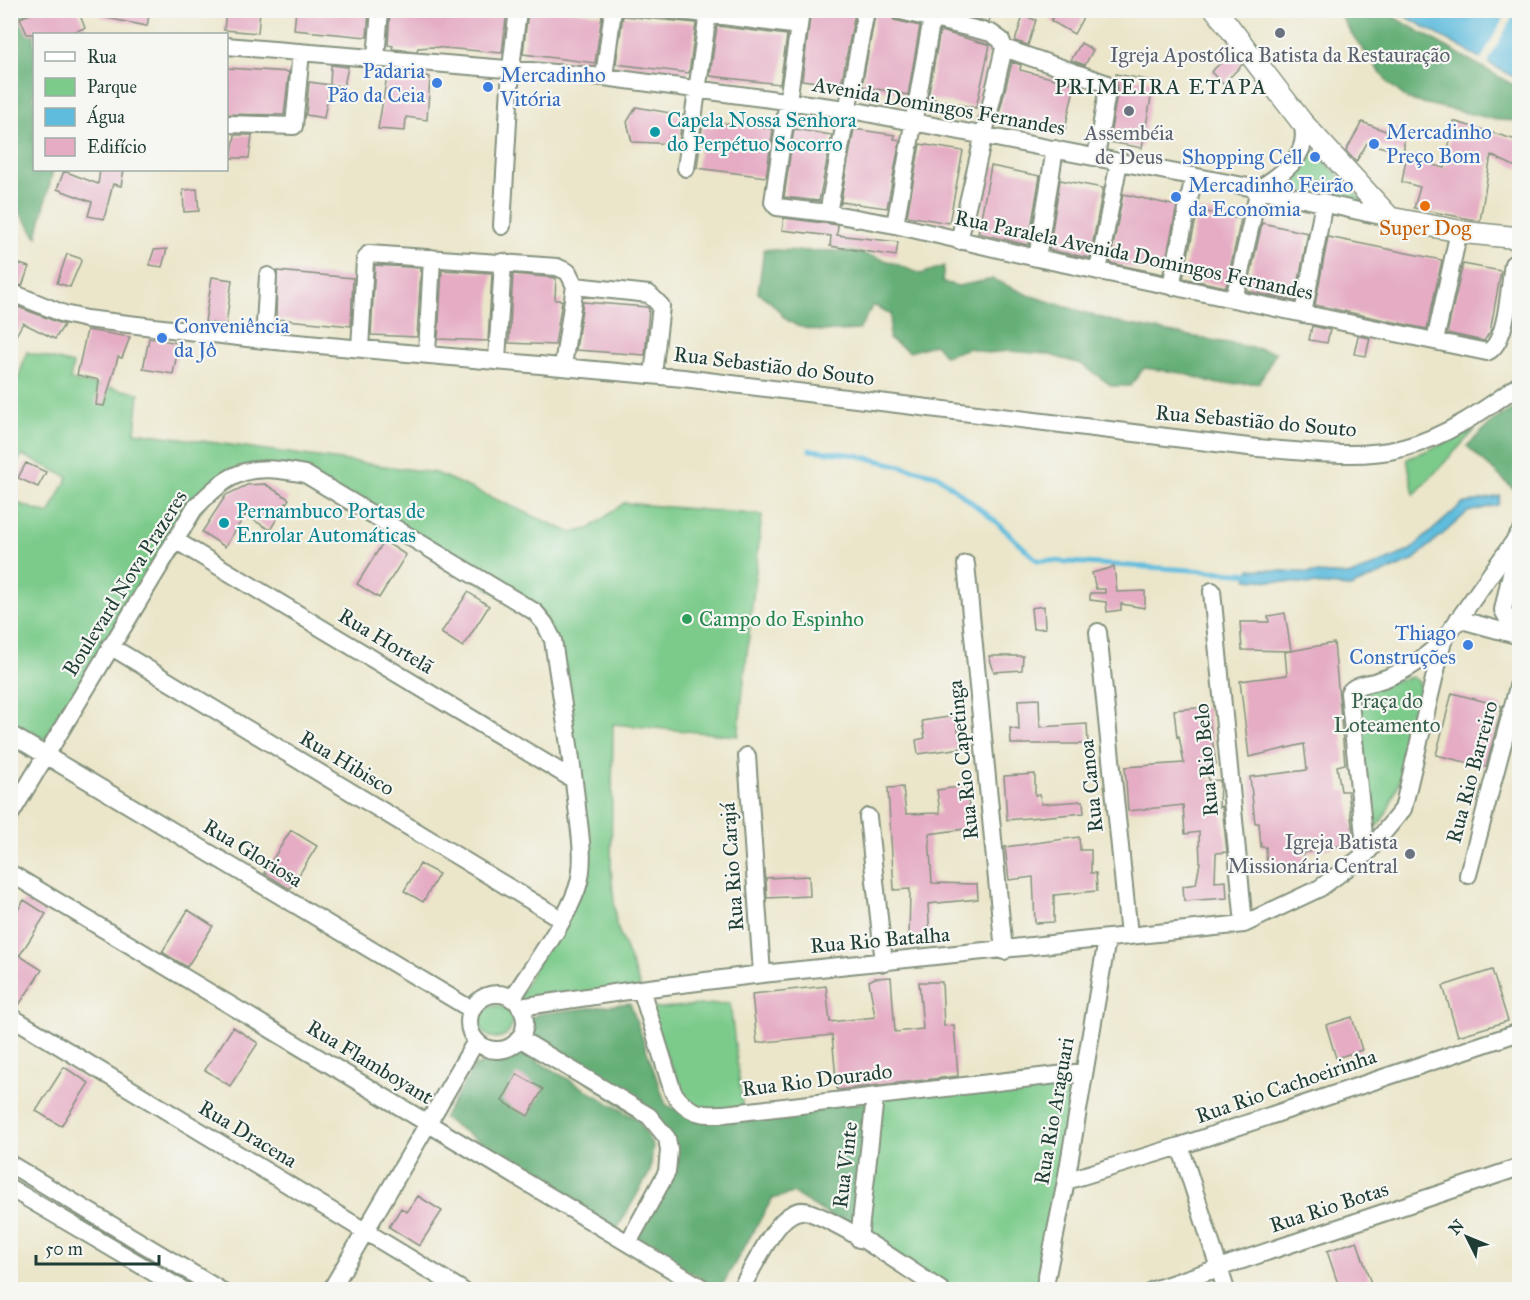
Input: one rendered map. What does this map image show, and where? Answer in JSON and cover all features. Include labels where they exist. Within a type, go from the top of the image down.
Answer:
[{"type":"main road","points":[[1216,10],[1301,121],[1390,218],[1459,231],[1520,238]]},
{"type":"street","points":[[376,58],[380,10]]},
{"type":"street","points":[[502,226],[511,68],[518,10]]},
{"type":"street","points":[[604,77],[613,10]]},
{"type":"street","points":[[670,10],[800,18],[788,103]]},
{"type":"street","points":[[828,213],[866,10]]},
{"type":"street","points":[[897,10],[991,33],[1001,40],[1004,48],[959,241]]},
{"type":"street","points":[[686,168],[708,12]]},
{"type":"street","points":[[895,225],[932,18]]},
{"type":"street","name":"Avenida Domingos Fernandes","points":[[228,46],[604,77],[846,109],[1324,202],[1390,218]]},
{"type":"street","points":[[1004,48],[1105,83],[1107,92],[1096,158]]},
{"type":"street","points":[[228,124],[294,126],[301,52]]},
{"type":"street","name":"Avenida Domingos Fernandes","points":[[773,204],[788,103]]},
{"type":"street","points":[[1234,299],[1259,189],[1280,176],[1293,164],[1303,142],[1305,130],[1301,121]]},
{"type":"street","points":[[1037,258],[1055,149]]},
{"type":"street","points":[[1098,271],[1119,162]]},
{"type":"street","points":[[1171,286],[1194,177]]},
{"type":"street","points":[[1303,314],[1324,202]]},
{"type":"street","name":"Rua Paralela Avenida Domingos Fernandes","points":[[773,204],[779,208],[828,213],[895,225],[1037,258],[1486,352],[1498,344],[1501,337],[1513,264]]},
{"type":"street","points":[[1435,341],[1459,231]]},
{"type":"street","points":[[360,348],[367,257],[372,253],[503,262],[562,268],[573,278],[575,286],[563,366]]},
{"type":"street","points":[[427,353],[432,258]]},
{"type":"street","points":[[496,360],[503,262]]},
{"type":"street","points":[[264,340],[268,276]]},
{"type":"street","points":[[575,286],[649,294],[658,301],[661,306],[653,375]]},
{"type":"street","name":"Rua Sebastião do Souto","points":[[10,292],[64,314],[86,319],[264,340],[653,375],[1257,448],[1335,453],[1372,453],[1404,448],[1448,430],[1490,406],[1520,384]]},
{"type":"street","name":"Boulevard Nova Prazeres","points":[[10,814],[194,509],[219,483],[235,473],[276,468],[305,474],[525,606],[545,624],[553,640],[574,780],[581,843],[580,871],[577,889],[516,1003]]},
{"type":"street","points":[[1366,854],[1348,693],[1356,687],[1405,671],[1443,640],[1520,534]]},
{"type":"street","points":[[1518,636],[1503,609],[1520,534]]},
{"type":"street","name":"Rua Hortelã","points":[[175,540],[574,780]]},
{"type":"street","name":"Rua Rio Capetinga","points":[[966,564],[1004,951]]},
{"type":"street","name":"Rua Rio Belo","points":[[1212,591],[1244,924]]},
{"type":"street","points":[[1458,619],[1518,636]]},
{"type":"street","name":"Rua Canoa","points":[[1098,632],[1129,935]]},
{"type":"street","name":"Rua Rio Batalha","points":[[516,1003],[762,974],[1004,951],[1129,935],[1244,924],[1320,888],[1366,854],[1403,809],[1443,640]]},
{"type":"street","name":"Rua Hibisco","points":[[110,646],[561,919]]},
{"type":"street","name":"Rua Rio Barreiro","points":[[1468,875],[1520,679]]},
{"type":"street","name":"Rua Gloriosa","points":[[10,734],[472,1010]]},
{"type":"street","name":"Rua Rio Carajá","points":[[747,756],[762,974]]},
{"type":"street","points":[[868,817],[885,963]]},
{"type":"street","name":"Rua Flamboyant","points":[[10,873],[706,1290]]},
{"type":"street","name":"Rua Rio Araguari","points":[[1044,1290],[1066,1181],[1107,939]]},
{"type":"street","name":"Rua Rio Dourado","points":[[640,989],[673,1092],[681,1105],[690,1110],[716,1114],[1083,1072]]},
{"type":"street","points":[[494,994],[516,1003],[525,1023],[519,1038],[508,1047],[494,1050],[476,1041],[469,1026],[472,1010],[478,1002],[494,994]]},
{"type":"street","name":"Rua Dracena","points":[[10,1016],[462,1290]]},
{"type":"street","name":"Rua Rio Cachoeirinha","points":[[1066,1181],[1180,1146],[1520,1032]]},
{"type":"street","points":[[519,1038],[649,1116],[667,1138],[668,1172],[628,1243]]},
{"type":"street","points":[[331,1290],[476,1041]]},
{"type":"street","name":"Rua Vinte","points":[[858,1239],[875,1097]]},
{"type":"street","points":[[1180,1146],[1226,1290]]},
{"type":"street","points":[[10,1164],[220,1290]]},
{"type":"street","name":"Rua Rio Botas","points":[[1153,1290],[1520,1167]]},
{"type":"street","points":[[10,1188],[183,1290]]},
{"type":"street","points":[[740,1290],[778,1228],[789,1215],[799,1211],[807,1212],[858,1239],[941,1290]]},
{"type":"green space","points":[[10,11],[49,11],[54,33],[33,33],[33,171],[53,171],[37,237],[11,200]]},
{"type":"green space","points":[[1338,11],[1383,11],[1519,88],[1519,121],[1498,120],[1409,100],[1388,83],[1351,33]]},
{"type":"green space","points":[[1310,146],[1365,203],[1271,186],[1300,168]]},
{"type":"green space","points":[[764,249],[861,253],[921,274],[944,266],[942,282],[958,286],[993,279],[1028,295],[1115,322],[1276,352],[1259,383],[1218,384],[1182,373],[1144,368],[1130,386],[1112,386],[1081,364],[1046,354],[1009,351],[987,353],[969,348],[945,356],[935,344],[910,352],[889,339],[891,314],[873,305],[859,330],[808,329],[789,321],[772,303],[758,293]]},
{"type":"green space","points":[[27,352],[73,364],[70,380],[139,393],[135,432],[436,473],[572,533],[589,529],[624,503],[762,515],[738,736],[613,724],[611,868],[616,924],[641,989],[517,1003],[580,871],[545,624],[305,474],[276,468],[219,483],[47,741],[11,722],[11,501],[49,514],[68,477],[22,455],[13,471],[11,469],[11,400]]},
{"type":"green space","points":[[1519,405],[1519,494],[1467,446],[1494,420]]},
{"type":"green space","points":[[1475,430],[1414,495],[1407,459]]},
{"type":"green space","name":"Praça do Loteamento","points":[[1412,677],[1419,682],[1419,695],[1412,735],[1391,803],[1383,819],[1375,828],[1372,825],[1354,692],[1356,689]]},
{"type":"green space","points":[[630,1003],[666,1105],[690,1115],[871,1102],[855,1231],[793,1193],[772,1199],[720,1289],[635,1241],[676,1145],[535,1043],[530,1032],[531,1018],[538,1014]]},
{"type":"green space","points":[[730,1003],[743,1111],[690,1110],[646,1009]]},
{"type":"green space","points":[[496,1006],[507,1011],[512,1022],[507,1033],[496,1038],[485,1033],[480,1022],[485,1011]]},
{"type":"green space","points":[[520,1051],[638,1120],[653,1146],[650,1172],[617,1229],[443,1118],[475,1066]]},
{"type":"green space","points":[[1083,1072],[1042,1289],[941,1289],[859,1239],[875,1097]]},
{"type":"water","points":[[1396,11],[1519,11],[1519,80]]},
{"type":"water","points":[[1500,496],[1498,505],[1468,512],[1412,561],[1350,587],[1247,579],[1250,569],[1351,575],[1409,551],[1462,504]]},
{"type":"pier","points":[[1508,10],[1516,11],[1486,65],[1480,61]]},
{"type":"building","points":[[38,10],[78,10],[85,28],[70,33],[27,34],[20,18]]},
{"type":"building","points":[[102,10],[150,10],[147,26],[101,17]]},
{"type":"building","points":[[226,10],[260,10],[258,33],[224,30]]},
{"type":"building","points":[[296,10],[369,10],[367,37],[294,30]]},
{"type":"building","points":[[390,10],[507,10],[502,53],[432,47],[418,48],[417,51],[392,49],[393,46],[388,45]]},
{"type":"building","points":[[528,10],[566,10],[602,15],[595,63],[523,54]]},
{"type":"building","points":[[811,10],[855,13],[841,85],[802,80]]},
{"type":"building","points":[[876,10],[887,10],[894,20],[920,26],[908,95],[862,86]]},
{"type":"building","points":[[943,10],[992,10],[989,22]]},
{"type":"building","points":[[1056,10],[1087,10],[1074,34],[1051,21]]},
{"type":"building","points":[[623,16],[696,23],[689,73],[616,64]]},
{"type":"building","points":[[1023,16],[1036,20],[1028,45],[1015,41]]},
{"type":"building","points":[[717,26],[787,35],[780,84],[710,76]]},
{"type":"building","points":[[940,31],[990,45],[976,108],[928,98]]},
{"type":"building","points":[[1081,43],[1093,50],[1085,65],[1071,60]]},
{"type":"building","points":[[1232,52],[1242,65],[1223,84],[1211,72]]},
{"type":"building","points":[[1012,62],[1021,65],[1020,70],[1075,84],[1065,129],[999,114]]},
{"type":"building","points":[[331,65],[348,67],[344,86],[330,85]]},
{"type":"building","points":[[228,68],[289,72],[284,115],[228,114]]},
{"type":"building","points":[[388,70],[430,77],[427,120],[406,117],[405,131],[378,129]]},
{"type":"building","name":"Assembéia de Deus","points":[[1116,74],[1154,81],[1142,148],[1109,142],[1117,94]]},
{"type":"building","points":[[309,82],[330,85],[324,118],[306,115]]},
{"type":"building","name":"Capela Nossa Senhora do Perpétuo Socorro","points":[[636,107],[682,115],[679,144],[632,142],[627,122]]},
{"type":"building","points":[[703,121],[773,129],[766,177],[697,168]]},
{"type":"building","points":[[1453,121],[1520,141],[1520,169],[1491,155],[1480,221],[1414,208],[1420,187],[1402,182],[1406,158],[1445,168]]},
{"type":"building","points":[[1362,122],[1388,132],[1389,127],[1404,131],[1404,153],[1367,143],[1356,162],[1346,151]]},
{"type":"building","points":[[794,129],[832,135],[819,201],[784,197]]},
{"type":"building","points":[[854,129],[895,135],[894,139],[900,140],[887,208],[842,202],[840,205]]},
{"type":"building","points":[[235,135],[252,135],[249,158],[231,158]]},
{"type":"building","points":[[920,144],[963,151],[949,223],[907,216]]},
{"type":"building","points":[[991,166],[1040,176],[1028,245],[978,233]]},
{"type":"building","points":[[64,171],[98,184],[100,171],[124,171],[121,186],[113,184],[104,219],[88,216],[92,202],[57,189]]},
{"type":"building","points":[[1060,180],[1103,188],[1090,258],[1049,250]]},
{"type":"building","points":[[197,189],[199,211],[184,212],[183,190]]},
{"type":"building","points":[[1123,194],[1177,206],[1163,274],[1110,263]]},
{"type":"building","points":[[1198,210],[1241,219],[1226,287],[1183,278]]},
{"type":"building","points":[[784,218],[838,225],[837,235],[898,242],[896,256],[830,246],[831,236],[782,230]]},
{"type":"building","points":[[1262,223],[1308,233],[1295,301],[1247,291]]},
{"type":"building","points":[[1328,237],[1442,260],[1427,329],[1315,305]]},
{"type":"building","points":[[167,249],[162,267],[149,265],[154,250]]},
{"type":"building","points":[[67,254],[82,259],[70,287],[57,283]]},
{"type":"building","points":[[10,261],[29,267],[22,286],[10,282]]},
{"type":"building","points":[[1463,264],[1501,271],[1490,332],[1484,341],[1447,333]]},
{"type":"building","points":[[375,265],[421,268],[417,337],[371,335]]},
{"type":"building","points":[[442,270],[492,273],[488,341],[438,339]]},
{"type":"building","points":[[277,271],[353,278],[351,326],[276,319]]},
{"type":"building","points":[[513,274],[556,278],[555,300],[562,300],[555,345],[509,343]]},
{"type":"building","points":[[212,277],[232,280],[226,325],[205,322]]},
{"type":"building","points":[[583,302],[647,307],[649,309],[645,355],[576,350]]},
{"type":"building","points":[[10,304],[64,325],[55,339],[23,323],[10,346]]},
{"type":"building","points":[[1312,326],[1330,330],[1327,343],[1309,340]]},
{"type":"building","points":[[87,330],[130,337],[122,358],[118,357],[104,406],[96,405],[99,380],[77,375]]},
{"type":"building","points":[[1358,336],[1370,338],[1366,356],[1354,354]]},
{"type":"building","points":[[149,338],[179,343],[173,374],[143,369]]},
{"type":"building","points":[[26,463],[46,472],[38,487],[18,478]]},
{"type":"building","name":"Pernambuco Portas de Enrolar Automáticas","points":[[265,484],[289,499],[270,530],[245,515],[225,547],[202,532],[226,495],[247,485]]},
{"type":"building","points":[[384,541],[406,555],[379,598],[357,584]]},
{"type":"building","points":[[1114,567],[1117,592],[1145,591],[1145,608],[1121,604],[1121,610],[1107,612],[1106,602],[1090,600],[1090,593],[1105,593],[1105,589],[1096,589],[1092,573]]},
{"type":"building","points":[[468,592],[489,606],[463,647],[441,633]]},
{"type":"building","points":[[1044,606],[1045,628],[1033,629],[1031,608]]},
{"type":"building","points":[[1285,613],[1291,651],[1242,650],[1240,622],[1269,622],[1268,616]]},
{"type":"building","points":[[1334,643],[1345,764],[1337,766],[1341,791],[1348,791],[1354,843],[1303,853],[1306,869],[1267,873],[1266,847],[1261,847],[1259,823],[1255,823],[1250,777],[1307,770],[1304,744],[1249,757],[1240,681],[1287,675],[1285,652]]},
{"type":"building","points":[[989,656],[1023,656],[1022,670],[994,672]]},
{"type":"building","points":[[1452,693],[1502,706],[1486,767],[1436,755]]},
{"type":"building","points":[[1039,699],[1040,727],[1087,724],[1088,744],[1011,744],[1010,728],[1019,730],[1018,700]]},
{"type":"building","points":[[1207,707],[1216,764],[1206,766],[1209,781],[1220,780],[1219,807],[1222,806],[1227,852],[1216,853],[1215,882],[1226,881],[1227,898],[1184,901],[1183,886],[1196,884],[1200,863],[1199,832],[1185,834],[1183,805],[1128,811],[1125,767],[1184,763],[1179,736],[1177,737],[1174,710]]},
{"type":"building","points":[[955,716],[962,748],[918,754],[916,740],[925,738],[922,721]]},
{"type":"building","points":[[1035,774],[1035,795],[1040,795],[1041,804],[1083,801],[1084,813],[1007,820],[1004,776]]},
{"type":"building","points":[[966,786],[972,828],[929,834],[932,883],[977,884],[978,899],[928,904],[930,940],[909,941],[910,889],[894,890],[888,788],[903,787],[906,814],[940,813],[937,790]]},
{"type":"building","points":[[291,830],[317,846],[290,889],[264,873]]},
{"type":"building","points":[[1079,837],[1080,850],[1091,850],[1091,873],[1096,873],[1097,891],[1054,895],[1054,922],[1035,923],[1033,877],[1009,880],[1005,847]]},
{"type":"building","points":[[420,864],[439,874],[423,902],[404,891]]},
{"type":"building","points":[[809,876],[810,896],[767,898],[766,878]]},
{"type":"building","points":[[24,900],[46,914],[20,955],[10,949],[10,922]]},
{"type":"building","points":[[188,910],[213,926],[187,967],[162,952]]},
{"type":"building","points":[[17,954],[42,970],[17,1008],[10,1006],[10,964]]},
{"type":"building","points":[[1492,970],[1508,1021],[1458,1036],[1443,986]]},
{"type":"building","points":[[891,977],[895,1032],[923,1029],[919,982],[942,982],[944,1026],[954,1025],[958,1076],[837,1090],[832,1035],[757,1043],[752,994],[826,986],[830,1022],[875,1017],[869,981],[875,978]]},
{"type":"building","points":[[1352,1017],[1362,1050],[1336,1058],[1326,1025]]},
{"type":"building","points":[[233,1027],[258,1043],[230,1086],[205,1070]]},
{"type":"building","points":[[64,1067],[89,1083],[61,1126],[36,1111]]},
{"type":"building","points":[[517,1074],[543,1089],[528,1116],[502,1101]]},
{"type":"building","points":[[418,1196],[442,1211],[419,1246],[389,1227],[401,1208],[407,1212]]},
{"type":"building","points":[[1357,1241],[1373,1290],[1340,1290],[1327,1251]]},
{"type":"waterway","points":[[810,450],[856,455],[937,475],[994,520],[1037,560],[1254,574]]},
{"type":"place","name":"Igreja Apostólica Batista da Restauração","points":[[1280,33]]},
{"type":"place","name":"Padaria Pão da Ceia","points":[[437,83]]},
{"type":"place","name":"Mercadinho Vitória","points":[[488,87]]},
{"type":"place","name":"Assembéia de Deus","points":[[1129,111]]},
{"type":"place","name":"Capela Nossa Senhora do Perpétuo Socorro","points":[[655,132]]},
{"type":"place","name":"Mercadinho Preço Bom","points":[[1374,144]]},
{"type":"place","name":"Shopping Cell","points":[[1315,157]]},
{"type":"place","name":"Mercadinho Feirão da Economia","points":[[1176,197]]},
{"type":"place","name":"Super Dog","points":[[1425,206]]},
{"type":"place","name":"Conveniência da Jô","points":[[162,338]]},
{"type":"place","name":"Pernambuco Portas de Enrolar Automáticas","points":[[224,523]]},
{"type":"place","name":"Campo do Espinho","points":[[687,619]]},
{"type":"place","name":"Thiago Construções","points":[[1468,645]]},
{"type":"place","name":"Igreja Batista Missionária Central","points":[[1410,854]]},
{"type":"district","name":"PRIMEIRA ETAPA","points":[[1161,86]]}]
